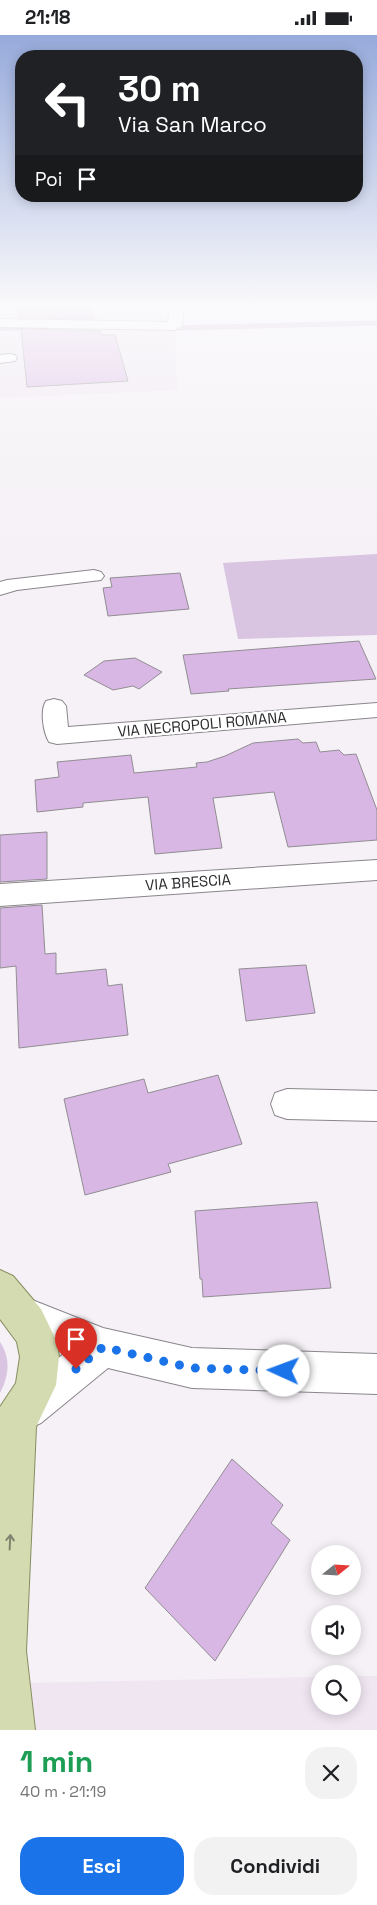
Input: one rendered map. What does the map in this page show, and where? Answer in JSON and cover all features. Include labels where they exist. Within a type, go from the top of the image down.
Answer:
[{"type":"main road","points":[[8,1302],[32,1330],[38,1347],[39,1367],[36,1386],[13,1424],[3,1651],[11,1730]]},
{"type":"street","points":[[0,589],[14,584],[94,575]]},
{"type":"street","name":"VIA NECROPOLI ROMANA","points":[[54,706],[57,736],[377,710]]},
{"type":"street","name":"VIA BRESCIA","points":[[0,895],[377,870]]},
{"type":"street","points":[[287,1104],[377,1105]]},
{"type":"street","points":[[8,1302],[103,1347],[192,1368],[377,1375]]},
{"type":"street","points":[[13,1424],[103,1347]]},
{"type":"shaded area","points":[[0,385],[177,385],[177,390],[0,398]]},
{"type":"shaded area","points":[[377,554],[377,635],[238,639],[223,563]]},
{"type":"shaded area","points":[[0,1342],[6,1354],[8,1367],[0,1393]]},
{"type":"shaded area","points":[[361,1676],[377,1676],[377,1730],[31,1730],[25,1683],[311,1677],[311,1715],[361,1715]]},
{"type":"building","points":[[27,385],[59,385],[27,387]]},
{"type":"building","points":[[180,573],[189,609],[108,616],[103,588],[112,587],[110,578]]},
{"type":"building","points":[[359,641],[376,679],[228,689],[229,691],[191,694],[183,655]]},
{"type":"building","points":[[135,658],[162,672],[139,689],[133,686],[113,690],[84,675],[104,661]]},
{"type":"building","points":[[298,739],[303,743],[316,742],[320,752],[339,750],[344,755],[356,754],[377,810],[377,840],[288,847],[274,792],[213,798],[222,848],[155,854],[148,797],[83,803],[83,807],[37,812],[35,780],[59,777],[57,762],[131,755],[134,773],[197,767],[196,763],[207,762],[225,756],[253,743]]},
{"type":"building","points":[[47,832],[47,879],[0,882],[0,835]]},
{"type":"building","points":[[42,905],[45,954],[56,953],[56,974],[106,969],[108,986],[122,984],[128,1035],[19,1048],[16,966],[0,968],[0,908]]},
{"type":"building","points":[[306,965],[315,1013],[246,1021],[239,969]]},
{"type":"building","points":[[218,1075],[242,1144],[168,1164],[171,1172],[85,1195],[64,1099],[144,1079],[148,1093]]},
{"type":"building","points":[[317,1202],[331,1288],[203,1297],[195,1211]]},
{"type":"building","points":[[232,1459],[283,1505],[271,1523],[290,1540],[215,1661],[145,1588]]},
{"type":"route","points":[[76,1369],[103,1347],[192,1368],[284,1371]]}]
